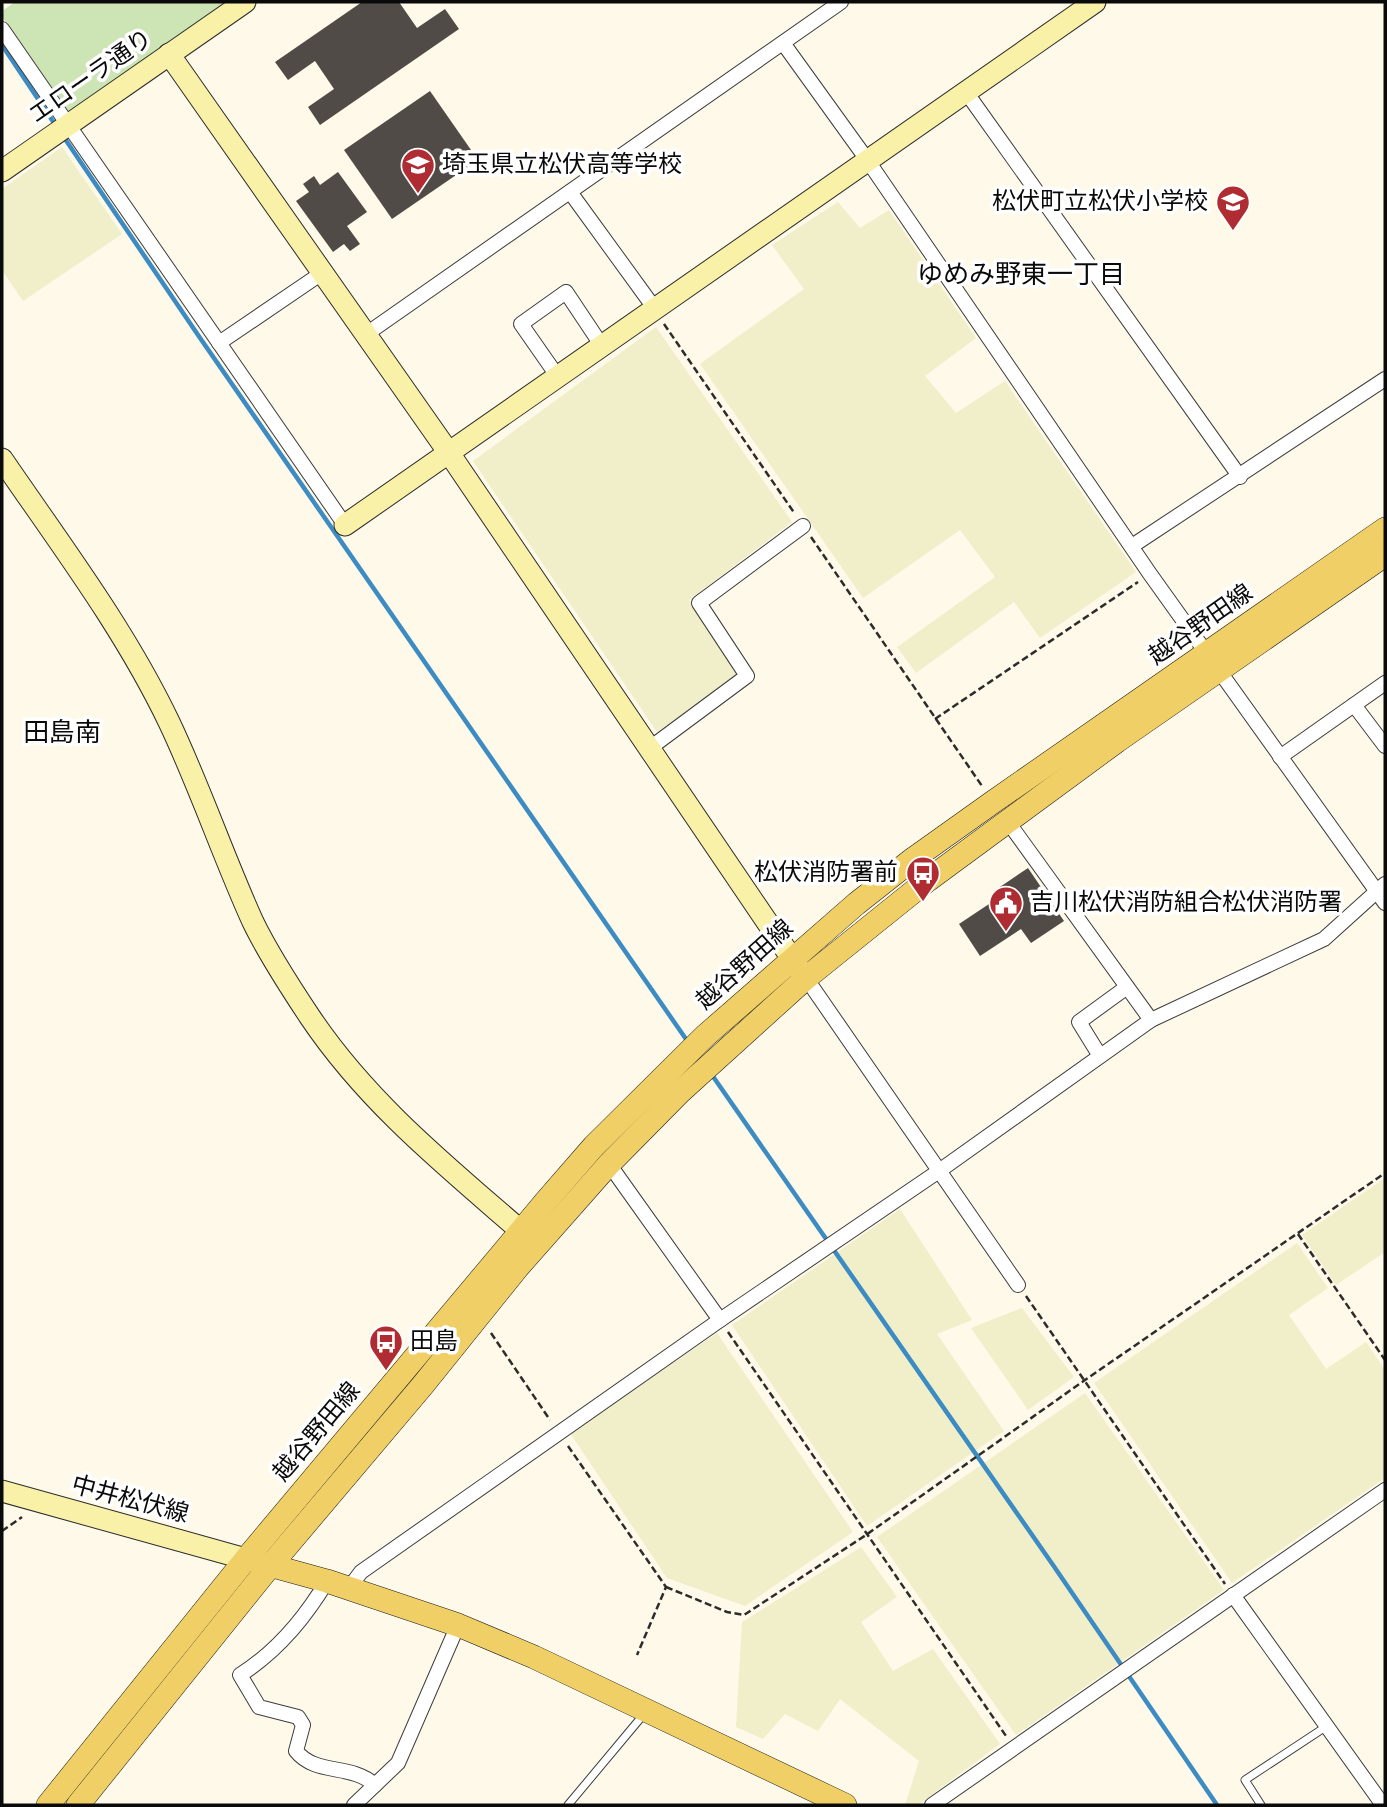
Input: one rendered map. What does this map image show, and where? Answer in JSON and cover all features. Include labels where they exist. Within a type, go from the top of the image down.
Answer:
[{"type":"main road","name":"越谷野田線","points":[[78,1805],[270,1566],[527,1256],[609,1164],[723,1052],[806,978],[909,895],[1117,741],[1213,662],[1385,528]]},
{"type":"main road","name":"越谷野田線","points":[[48,1805],[246,1559],[594,1146],[705,1036],[792,957],[912,859],[993,802],[1385,555]]},
{"type":"main road","points":[[246,1559],[327,1581],[458,1625],[534,1657],[845,1805]]},
{"type":"street","name":"エローラ通り","points":[[2,171],[245,2]]},
{"type":"street","points":[[365,335],[841,2]]},
{"type":"street","points":[[2,29],[345,525],[966,92],[1071,8],[1095,2]]},
{"type":"street","points":[[349,1588],[361,1572],[720,1320],[939,1171],[1150,1020],[1324,939],[1383,893],[1280,757],[1150,574],[868,161],[783,43]]},
{"type":"street","points":[[169,54],[449,453],[1018,1286]]},
{"type":"street","points":[[966,92],[1240,477]]},
{"type":"street","points":[[570,192],[655,309]]},
{"type":"street","points":[[219,343],[322,273]]},
{"type":"street","points":[[558,377],[521,324],[566,292],[602,346]]},
{"type":"street","points":[[1132,546],[1385,379]]},
{"type":"street","points":[[2,458],[146,678],[188,764],[254,923],[310,1018],[369,1092],[393,1117],[522,1231]]},
{"type":"street","points":[[650,748],[747,676],[699,603],[803,526]]},
{"type":"street","points":[[1280,757],[1385,683]]},
{"type":"street","points":[[1354,705],[1385,747]]},
{"type":"street","points":[[1008,822],[1150,1020]]},
{"type":"street","points":[[1100,1056],[1079,1022],[1127,987]]},
{"type":"street","points":[[609,1164],[720,1320]]},
{"type":"street","points":[[932,1805],[1385,1490]]},
{"type":"street","name":"中井松伏線","points":[[2,1491],[246,1559]]},
{"type":"street","points":[[327,1581],[313,1605],[265,1659],[240,1675],[259,1707],[298,1717],[303,1725],[296,1751],[305,1762],[365,1775],[375,1785]]},
{"type":"street","points":[[1233,1595],[1382,1804]]},
{"type":"street","points":[[362,1803],[375,1785],[398,1763],[458,1625]]},
{"type":"lane","points":[[568,1805],[646,1711]]},
{"type":"lane","points":[[1261,1805],[1245,1780],[1327,1726]]},
{"type":"path","points":[[993,802],[935,719],[1150,574]]},
{"type":"path","points":[[478,1317],[666,1587],[727,1612],[744,1615],[866,1535],[1385,1173]]},
{"type":"path","points":[[1298,1234],[1385,1360]]},
{"type":"path","points":[[1018,1286],[1233,1595]]},
{"type":"path","points":[[720,1320],[1014,1748]]},
{"type":"path","points":[[2,1531],[27,1513],[35,1502]]},
{"type":"path","points":[[637,1655],[666,1587]]},
{"type":"shaded area","points":[[62,147],[122,234],[23,301],[2,270],[2,189]]},
{"type":"shaded area","points":[[838,202],[860,228],[889,210],[976,338],[925,376],[956,413],[1005,381],[1136,572],[1040,638],[1014,602],[916,673],[897,647],[995,577],[960,530],[863,598],[700,364],[804,289],[772,245]]},
{"type":"shaded area","points":[[656,327],[792,522],[689,600],[740,674],[657,732],[473,461]]},
{"type":"shaded area","points":[[1385,1178],[1385,1252],[1336,1285],[1302,1235]]},
{"type":"shaded area","points":[[900,1209],[972,1320],[937,1334],[1004,1431],[867,1526],[732,1325]]},
{"type":"shaded area","points":[[1297,1243],[1328,1288],[1289,1315],[1326,1369],[1366,1342],[1385,1370],[1385,1478],[1232,1583],[1094,1383]]},
{"type":"shaded area","points":[[1022,1308],[1074,1377],[1028,1410],[971,1328]]},
{"type":"shaded area","points":[[717,1333],[853,1532],[745,1606],[667,1578],[570,1433]]},
{"type":"shaded area","points":[[1085,1393],[1224,1590],[1016,1735],[877,1537]]},
{"type":"shaded area","points":[[861,1547],[897,1597],[861,1622],[893,1671],[933,1649],[1000,1744],[918,1805],[905,1805],[919,1761],[840,1699],[818,1731],[785,1714],[763,1739],[736,1727],[742,1622]]},
{"type":"green space","points":[[15,2],[228,2],[70,113],[2,17],[2,11]]},
{"type":"building","points":[[362,2],[399,2],[417,28],[445,9],[459,29],[320,125],[308,107],[334,89],[315,61],[288,80],[275,62]]},
{"type":"building","points":[[430,91],[478,160],[392,219],[344,150]]},
{"type":"building","points":[[338,172],[367,212],[347,226],[360,244],[350,251],[344,244],[333,252],[296,201],[309,192],[303,184],[314,176],[320,185]]},
{"type":"building","points":[[1028,868],[1064,921],[1031,943],[1021,929],[980,956],[959,924],[998,898],[994,891]]},
{"type":"waterway","points":[[2,45],[56,126]]},
{"type":"waterway","points":[[63,136],[688,1042]]},
{"type":"waterway","points":[[712,1075],[1217,1805]]},
{"type":"place","name":"埼玉県立松伏高等学校","points":[[418,195]]},
{"type":"place","name":"松伏町立松伏小学校","points":[[1233,232]]},
{"type":"place","name":"松伏消防署前","points":[[923,903]]},
{"type":"place","name":"吉川松伏消防組合松伏消防署","points":[[1006,933]]},
{"type":"place","name":"田島","points":[[386,1372]]},
{"type":"district","name":"ゆめみ野東一丁目","points":[[1021,275]]},
{"type":"district","name":"田島南","points":[[62,733]]}]
